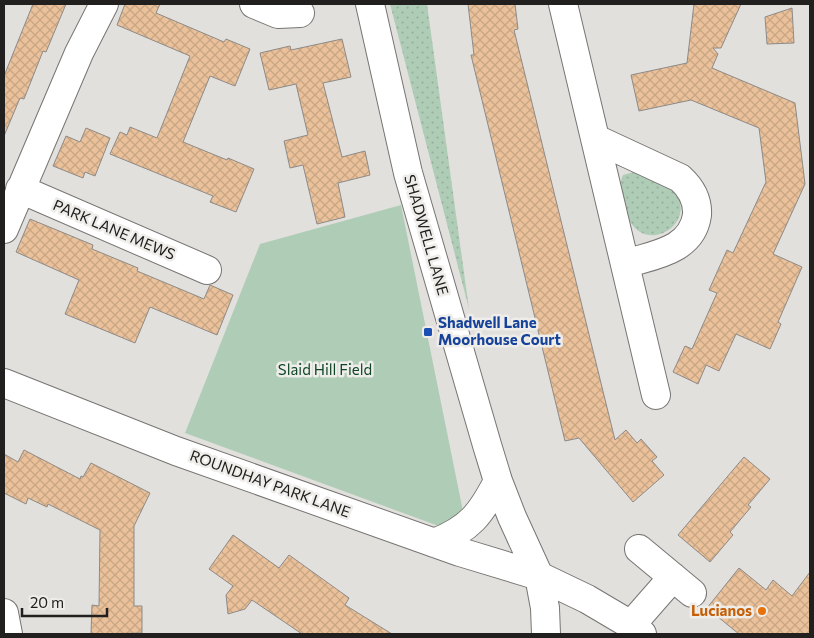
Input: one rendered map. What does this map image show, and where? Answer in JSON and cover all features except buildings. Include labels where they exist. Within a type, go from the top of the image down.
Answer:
[{"type":"street","points":[[4,229],[79,53],[104,4]]},
{"type":"street","points":[[254,4],[278,14],[300,13]]},
{"type":"street","name":"SHADWELL LANE","points":[[370,4],[408,173],[498,481],[539,576],[546,634]]},
{"type":"street","points":[[563,4],[656,395]]},
{"type":"street","points":[[596,139],[680,178],[689,187],[695,198],[697,210],[696,223],[682,244],[671,250],[625,264]]},
{"type":"street","name":"PARK LANE MEWS","points":[[20,189],[207,270]]},
{"type":"street","name":"ROUNDHAY PARK LANE","points":[[4,382],[176,451],[434,543],[539,576],[587,599],[636,629]]},
{"type":"street","points":[[434,543],[449,537],[468,524],[484,508],[498,481]]},
{"type":"street","points":[[636,629],[683,585],[640,548]]},
{"type":"street","points":[[4,613],[8,634]]},
{"type":"green space","points":[[390,4],[427,4],[469,309]]},
{"type":"green space","points":[[634,172],[661,183],[675,193],[680,204],[680,214],[676,223],[668,230],[659,234],[649,235],[639,232],[631,223],[621,182],[623,175]]},
{"type":"green space","name":"Slaid Hill Field","points":[[401,205],[466,526],[463,535],[185,433],[260,244]]},
{"type":"place","name":"Shadwell Lane Moorhouse Court","points":[[428,332]]},
{"type":"place","name":"Lucianos","points":[[762,611]]}]
